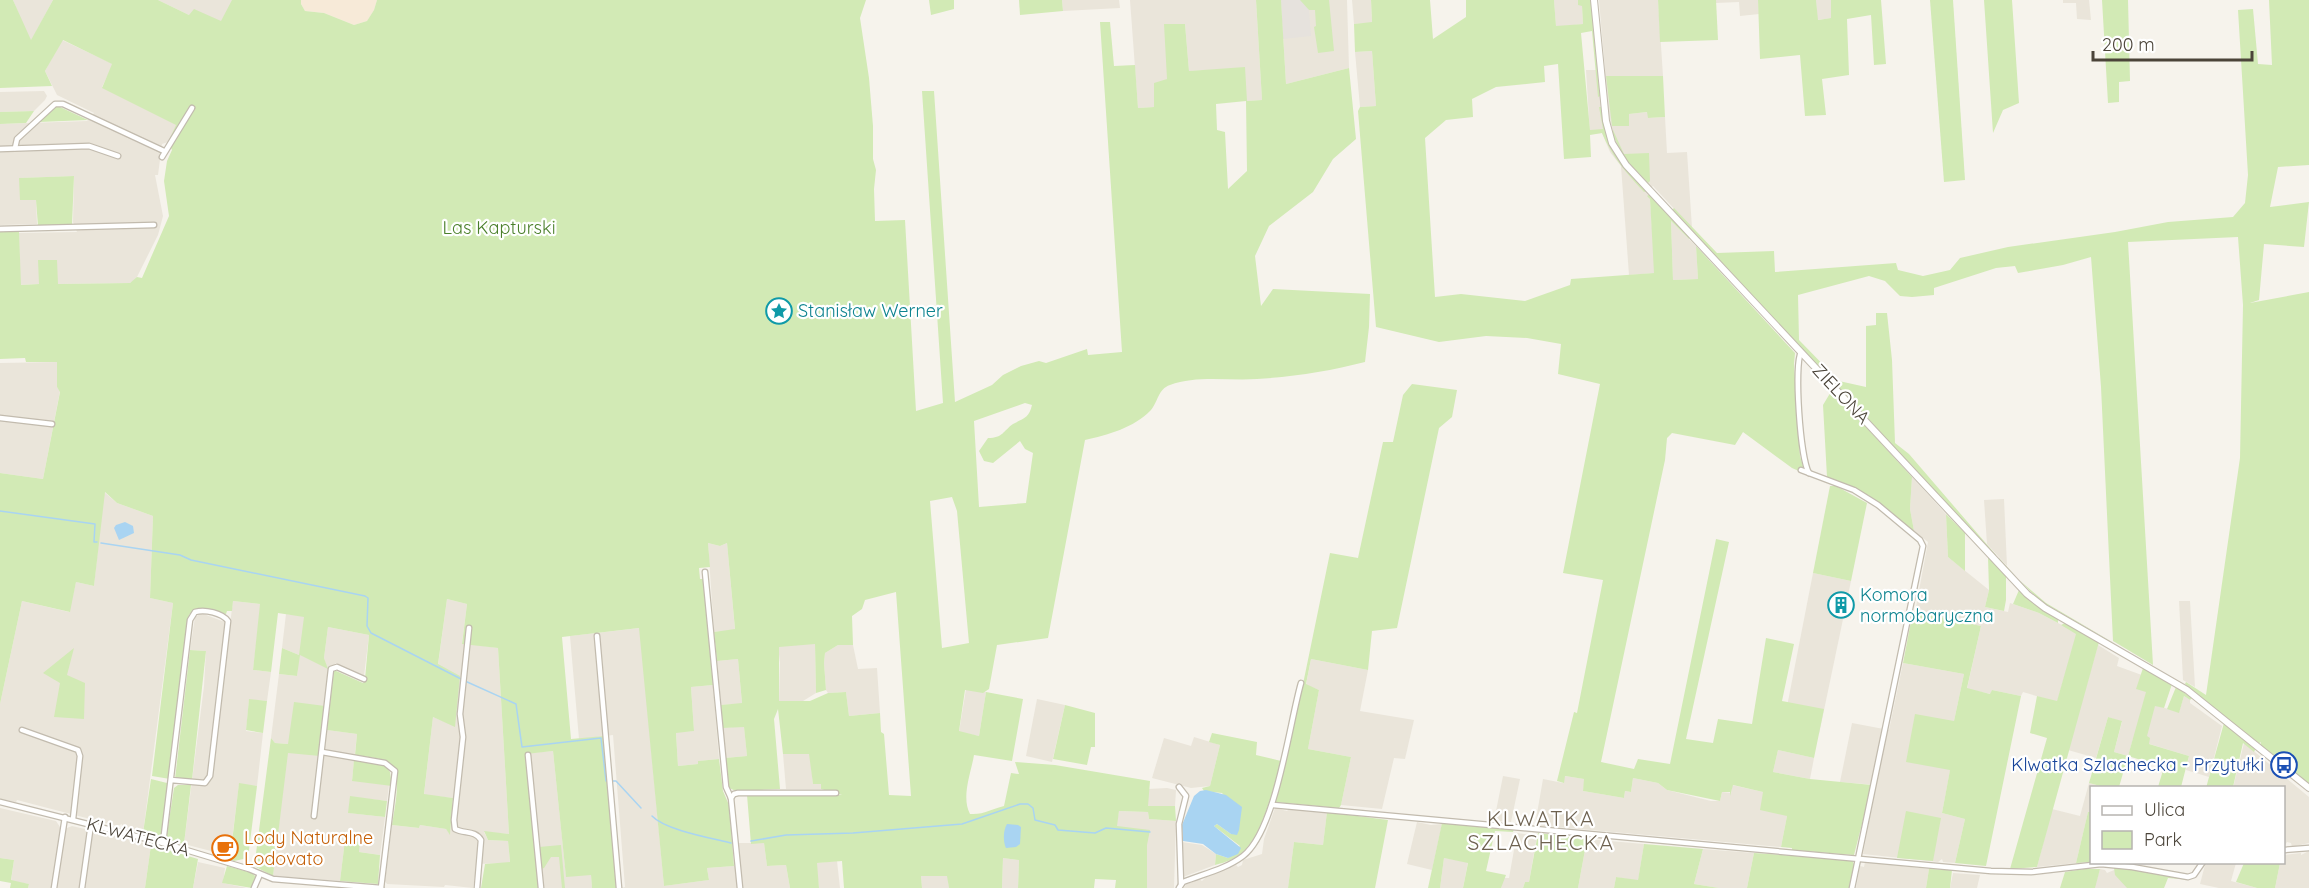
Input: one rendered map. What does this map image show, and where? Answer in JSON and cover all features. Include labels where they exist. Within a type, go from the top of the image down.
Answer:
[{"type":"street","name":"ZIELONA","points":[[1594,0],[1606,121],[1617,153],[2027,594],[2054,613],[2175,682],[2207,705],[2309,788]]},
{"type":"street","points":[[15,148],[17,140],[49,107],[63,104],[164,151]]},
{"type":"street","points":[[162,157],[192,108]]},
{"type":"street","points":[[0,149],[89,146],[118,156]]},
{"type":"street","points":[[0,229],[154,225]]},
{"type":"street","points":[[1801,352],[1797,367],[1803,458],[1809,473]]},
{"type":"street","points":[[0,418],[52,424]]},
{"type":"street","points":[[1801,470],[1842,485],[1865,497],[1920,540],[1923,546],[1852,888]]},
{"type":"street","points":[[705,572],[726,787],[731,798],[740,888]]},
{"type":"street","points":[[163,843],[190,620],[195,612],[204,610],[224,617],[228,621],[210,776],[205,783],[171,780]]},
{"type":"street","points":[[469,628],[460,719],[463,737],[454,825],[458,831],[474,834],[481,840],[477,888]]},
{"type":"street","points":[[597,636],[620,888]]},
{"type":"street","points":[[314,816],[331,669],[337,667],[364,679]]},
{"type":"street","points":[[1179,787],[1186,800],[1179,824],[1180,886],[1234,862],[1248,852],[1259,837],[1273,805],[1301,683]]},
{"type":"street","points":[[22,730],[78,750],[80,756],[73,819]]},
{"type":"street","points":[[322,753],[385,763],[394,771],[381,888]]},
{"type":"street","points":[[528,755],[541,888]]},
{"type":"street","points":[[731,798],[738,793],[836,793]]},
{"type":"street","name":"KLWATECKA","points":[[0,802],[163,843],[277,880],[381,888]]},
{"type":"street","points":[[1273,805],[1983,870],[2031,872],[2101,864],[2188,877],[2194,875],[2202,864]]},
{"type":"street","points":[[54,888],[65,817]]},
{"type":"street","points":[[82,888],[90,824]]},
{"type":"street","points":[[2285,850],[2309,848]]},
{"type":"street","points":[[254,888],[260,874]]},
{"type":"shaded area","points":[[13,0],[53,0],[31,41],[23,24]]},
{"type":"shaded area","points":[[158,0],[248,0],[228,34]]},
{"type":"shaded area","points":[[301,0],[377,0],[367,21],[354,25],[324,13],[305,11]]},
{"type":"shaded area","points":[[1062,0],[1119,0],[1120,8],[1063,11]]},
{"type":"shaded area","points":[[1130,0],[1256,0],[1262,100],[1247,101],[1213,70],[1189,71],[1185,24],[1167,79],[1154,107],[1138,108]]},
{"type":"shaded area","points":[[1281,0],[1347,0],[1349,68],[1286,84]]},
{"type":"shaded area","points":[[1281,0],[1300,0],[1306,5],[1309,10],[1311,36],[1283,39]]},
{"type":"shaded area","points":[[1352,0],[1371,0],[1372,23],[1354,24]]},
{"type":"shaded area","points":[[1554,0],[1578,0],[1578,5],[1582,5],[1583,24],[1556,27]]},
{"type":"shaded area","points":[[1599,0],[1658,0],[1663,76],[1606,76],[1628,114],[1648,112],[1648,118],[1665,117],[1667,153],[1687,152],[1692,228],[1653,186],[1647,191],[1650,199],[1655,273],[1629,275],[1621,166],[1610,152],[1602,133],[1590,134],[1586,70],[1605,70]]},
{"type":"shaded area","points":[[1716,0],[1758,0],[1759,14],[1740,16],[1739,2],[1716,3]]},
{"type":"shaded area","points":[[1816,0],[1831,0],[1832,18],[1817,20]]},
{"type":"shaded area","points":[[2063,0],[2089,0],[2091,20],[2077,19],[2076,3],[2063,3]]},
{"type":"shaded area","points":[[62,40],[113,64],[102,87],[177,124],[168,142],[162,144],[158,175],[155,175],[163,216],[158,235],[136,279],[130,283],[57,284],[57,260],[39,260],[39,284],[20,285],[19,233],[77,232],[73,222],[74,176],[20,178],[20,200],[36,200],[37,224],[0,225],[0,124],[87,121],[94,113],[57,95],[45,71]]},
{"type":"shaded area","points":[[1372,51],[1376,106],[1360,107],[1355,52]]},
{"type":"shaded area","points":[[44,91],[47,96],[45,100],[34,111],[0,112],[0,92]]},
{"type":"shaded area","points":[[1671,221],[1696,246],[1698,279],[1673,280]]},
{"type":"shaded area","points":[[57,362],[57,387],[60,391],[43,479],[0,473],[0,363]]},
{"type":"shaded area","points":[[1912,477],[1946,514],[1948,557],[1989,590],[1985,607],[2008,612],[2010,603],[2039,613],[2077,633],[2057,702],[2023,692],[2021,696],[1992,690],[1991,694],[1967,689],[1981,626],[1915,612],[1928,542],[1914,531],[1910,509]]},
{"type":"shaded area","points":[[104,492],[117,503],[153,516],[150,598],[173,603],[143,833],[122,829],[122,824],[117,826],[17,800],[16,802],[0,799],[0,704],[22,601],[69,612],[76,582],[94,586]]},
{"type":"shaded area","points":[[2004,499],[2007,566],[1987,544],[1984,500]]},
{"type":"shaded area","points":[[708,543],[720,546],[727,543],[735,630],[714,632]]},
{"type":"shaded area","points":[[1813,573],[1851,581],[1819,734],[1783,727]]},
{"type":"shaded area","points":[[447,599],[467,604],[462,643],[498,648],[509,834],[484,832],[488,840],[508,841],[510,863],[477,864],[473,888],[387,884],[385,881],[392,825],[419,828],[420,825],[446,829],[450,834],[453,798],[424,795],[433,717],[455,726],[438,665]]},
{"type":"shaded area","points":[[233,601],[261,604],[253,670],[271,672],[267,701],[249,700],[246,731],[263,733],[257,786],[239,784],[230,856],[184,844],[204,686],[206,651],[190,650],[195,617],[201,613],[230,624]]},
{"type":"shaded area","points":[[2179,601],[2190,601],[2195,687],[2183,680]]},
{"type":"shaded area","points":[[286,614],[304,616],[327,668],[324,658],[328,627],[369,635],[364,676],[335,663],[327,730],[357,734],[352,780],[389,785],[387,801],[351,797],[349,813],[385,817],[380,855],[359,852],[345,840],[340,881],[273,876],[288,744],[275,743],[271,738],[279,674],[297,676],[299,655],[282,648]]},
{"type":"shaded area","points":[[640,628],[664,886],[709,880],[707,868],[734,866],[739,863],[737,843],[764,843],[767,866],[786,865],[790,888],[621,888],[625,887],[613,735],[579,739],[570,636]]},
{"type":"shaded area","points":[[815,643],[816,693],[803,701],[779,702],[778,646]]},
{"type":"shaded area","points":[[838,645],[853,645],[858,669],[877,668],[880,713],[849,716],[846,692],[828,693],[826,690],[825,653]]},
{"type":"shaded area","points":[[2098,645],[2119,658],[2117,666],[2150,678],[2144,702],[2179,712],[2184,696],[2222,726],[2209,777],[2186,770],[2189,756],[2133,739],[2128,756],[2114,752],[2122,722],[2108,717],[2096,758],[2068,750]]},
{"type":"shaded area","points":[[738,659],[742,704],[721,705],[717,661]]},
{"type":"shaded area","points":[[1311,659],[1368,670],[1360,711],[1414,720],[1405,759],[1394,758],[1382,809],[1341,805],[1351,757],[1308,749],[1319,690],[1306,685]]},
{"type":"shaded area","points":[[1903,663],[1964,674],[1954,721],[1959,723],[1942,813],[1965,819],[1955,863],[1943,862],[1942,859],[1938,862],[1863,854],[1876,785],[1840,782],[1852,723],[1889,730]]},
{"type":"shaded area","points":[[713,685],[719,759],[678,766],[676,732],[694,731],[691,687]]},
{"type":"shaded area","points":[[966,689],[986,692],[979,736],[959,732]]},
{"type":"shaded area","points":[[1037,699],[1065,705],[1052,762],[1026,756]]},
{"type":"shaded area","points":[[744,726],[747,756],[725,758],[723,728]]},
{"type":"shaded area","points":[[1194,737],[1220,745],[1210,786],[1191,788],[1152,778],[1164,738],[1191,746]]},
{"type":"shaded area","points":[[2244,743],[2309,797],[2309,843],[2292,847],[2291,843],[2287,842],[2285,845],[2285,786],[2233,786]]},
{"type":"shaded area","points":[[1778,750],[1814,758],[1810,779],[1773,772]]},
{"type":"shaded area","points":[[553,751],[566,876],[591,874],[592,888],[543,888],[530,753]]},
{"type":"shaded area","points":[[783,754],[810,754],[813,784],[821,784],[821,789],[786,789]]},
{"type":"shaded area","points":[[1503,776],[1520,779],[1511,822],[1494,821]]},
{"type":"shaded area","points":[[1564,776],[1585,779],[1583,791],[1624,798],[1625,791],[1631,792],[1633,778],[1658,783],[1667,790],[1711,801],[1720,801],[1722,792],[1731,793],[1732,785],[1763,792],[1787,816],[1781,847],[1535,825],[1543,779],[1563,783]]},
{"type":"shaded area","points":[[2089,783],[2100,786],[2090,786],[2090,812],[2088,812],[2076,863],[2037,867],[2052,809],[2080,816]]},
{"type":"shaded area","points":[[1148,789],[1176,790],[1175,806],[1148,806]]},
{"type":"shaded area","points":[[0,808],[56,821],[60,827],[72,826],[115,836],[116,839],[123,838],[151,845],[145,888],[28,888],[29,884],[11,881],[14,860],[0,858]]},
{"type":"shaded area","points":[[1275,808],[1287,811],[1289,809],[1327,812],[1323,845],[1294,842],[1288,888],[1183,888],[1199,879],[1202,881],[1207,876],[1236,865],[1238,867],[1242,865],[1243,860],[1262,854],[1264,839]]},
{"type":"shaded area","points":[[1119,811],[1148,812],[1149,819],[1176,821],[1174,888],[1146,888],[1116,827]]},
{"type":"shaded area","points":[[1417,822],[1431,825],[1442,824],[1432,870],[1407,864]]},
{"type":"shaded area","points":[[1517,833],[1537,836],[1529,882],[1525,882],[1523,888],[1501,888],[1503,878],[1509,878]]},
{"type":"shaded area","points":[[1587,839],[1644,844],[1638,881],[1616,877],[1614,888],[1578,888]]},
{"type":"shaded area","points":[[1182,842],[1202,845],[1216,854],[1215,865],[1183,877]]},
{"type":"shaded area","points":[[1703,849],[1754,853],[1747,888],[1719,888],[1694,884]]},
{"type":"shaded area","points":[[2309,851],[2309,888],[2275,888],[2280,864],[2285,864],[2285,855],[2301,853],[2301,855]]},
{"type":"shaded area","points":[[1003,858],[1019,860],[1018,888],[1002,888]]},
{"type":"shaded area","points":[[1444,858],[1468,862],[1463,888],[1440,888]]},
{"type":"shaded area","points":[[837,861],[840,888],[819,888],[816,863]]},
{"type":"shaded area","points":[[198,862],[225,868],[223,883],[247,888],[193,888]]},
{"type":"shaded area","points":[[1865,862],[1929,869],[1926,888],[1856,888],[1860,866],[1864,867]]},
{"type":"shaded area","points":[[2236,864],[2231,881],[2257,888],[2219,888],[2200,884],[2205,865]]},
{"type":"shaded area","points":[[2100,869],[2107,873],[2114,870],[2134,872],[2164,888],[2094,888]]},
{"type":"shaded area","points":[[1953,873],[1980,875],[1977,888],[1950,888]]},
{"type":"shaded area","points":[[921,876],[948,876],[949,888],[922,888]]},
{"type":"green space","name":"Las Kapturski","points":[[0,0],[13,0],[31,40],[53,0],[158,0],[189,15],[194,9],[221,21],[232,0],[301,0],[305,11],[324,13],[354,25],[367,21],[377,0],[866,0],[860,18],[873,126],[873,159],[876,170],[875,221],[905,220],[916,411],[943,403],[922,91],[934,91],[955,402],[992,385],[1003,375],[1021,366],[1039,361],[1046,363],[1087,349],[1088,355],[1122,352],[1100,22],[1110,22],[1114,66],[1135,65],[1138,108],[1154,107],[1154,83],[1167,79],[1164,24],[1185,24],[1189,71],[1245,67],[1247,101],[1262,100],[1256,0],[1281,0],[1286,84],[1349,68],[1356,139],[1333,159],[1313,192],[1269,226],[1255,256],[1261,306],[1273,289],[1370,294],[1365,362],[1284,377],[1202,379],[1180,382],[1163,389],[1151,410],[1137,422],[1111,433],[1085,440],[1048,638],[997,645],[989,689],[983,693],[965,690],[959,731],[979,736],[986,692],[1023,699],[1012,761],[974,755],[966,800],[970,814],[983,813],[1004,806],[1011,773],[1019,774],[1015,762],[1055,765],[1150,781],[1148,806],[1175,806],[1176,821],[1149,819],[1148,812],[1119,811],[1117,826],[1150,830],[1147,845],[1147,888],[1115,888],[1116,880],[1095,879],[1094,888],[1018,888],[1019,860],[1003,858],[1002,888],[949,888],[947,876],[921,876],[922,888],[844,888],[842,861],[817,863],[819,888],[790,888],[786,865],[767,866],[764,843],[751,844],[747,795],[842,795],[821,789],[821,784],[813,784],[809,754],[783,754],[778,709],[774,719],[780,789],[736,791],[729,788],[725,758],[747,756],[744,727],[723,728],[721,705],[742,703],[738,659],[717,661],[714,632],[735,629],[727,543],[720,546],[708,543],[710,567],[699,568],[700,579],[703,579],[713,685],[691,687],[694,731],[676,733],[678,766],[719,759],[723,791],[729,805],[734,866],[707,868],[709,880],[664,886],[639,628],[562,637],[571,739],[604,736],[616,888],[592,888],[591,875],[566,877],[553,751],[526,754],[539,888],[481,888],[485,864],[510,862],[508,841],[488,840],[484,831],[509,834],[498,648],[462,644],[467,604],[447,599],[438,664],[460,676],[455,727],[433,717],[424,794],[453,798],[450,835],[446,829],[420,825],[419,828],[392,825],[397,791],[396,773],[393,766],[380,759],[355,755],[357,734],[327,730],[334,670],[363,683],[369,635],[328,627],[324,658],[328,669],[300,655],[297,676],[279,674],[282,648],[299,655],[304,617],[278,613],[271,672],[253,670],[260,604],[233,601],[232,611],[227,611],[226,614],[201,609],[189,615],[170,779],[152,776],[173,603],[150,598],[153,516],[117,503],[105,492],[94,586],[76,582],[70,612],[22,601],[0,704],[0,473],[43,479],[60,392],[57,387],[57,362],[26,362],[25,358],[0,359],[0,232],[19,231],[21,285],[39,284],[38,260],[57,260],[58,284],[130,283],[137,277],[142,278],[169,216],[164,181],[167,161],[172,150],[168,142],[176,125],[102,88],[112,64],[63,40],[45,71],[52,86],[0,88]],"holes":[[[1246,101],[1247,171],[1228,189],[1225,132],[1217,130],[1216,104]],[[1025,403],[1032,405],[1026,417],[1000,435],[988,438],[979,451],[984,461],[993,463],[1020,441],[1025,449],[1033,453],[1026,503],[979,507],[974,421]],[[952,497],[957,511],[969,643],[942,648],[930,501]],[[896,592],[911,796],[889,795],[880,713],[849,716],[846,692],[828,693],[810,701],[779,701],[779,647],[815,644],[816,693],[826,690],[825,653],[838,645],[853,645],[852,616],[862,609],[865,600]]]},
{"type":"green space","points":[[929,0],[954,0],[954,9],[931,15]]},
{"type":"green space","points":[[1019,0],[1062,0],[1063,11],[1020,15]]},
{"type":"green space","points":[[1300,0],[1329,0],[1334,51],[1318,53],[1314,27],[1316,26],[1315,10],[1309,10]]},
{"type":"green space","points":[[1371,0],[1430,0],[1433,39],[1466,17],[1466,0],[1554,0],[1556,26],[1583,24],[1582,6],[1578,5],[1578,0],[1591,0],[1600,96],[1598,97],[1592,31],[1581,33],[1590,130],[1603,129],[1599,107],[1601,107],[1607,134],[1616,154],[1647,191],[1644,192],[1620,165],[1602,133],[1590,135],[1591,157],[1564,159],[1558,64],[1544,66],[1545,82],[1496,87],[1472,99],[1473,117],[1446,120],[1425,138],[1435,297],[1461,294],[1525,301],[1570,285],[1571,279],[1654,273],[1650,199],[1647,196],[1650,194],[1690,237],[1689,239],[1671,221],[1673,280],[1698,279],[1696,246],[1795,353],[1800,456],[1810,476],[1792,468],[1743,432],[1735,445],[1672,433],[1667,438],[1665,460],[1601,762],[1634,769],[1638,759],[1670,764],[1716,539],[1729,542],[1686,739],[1713,743],[1718,719],[1752,724],[1766,638],[1794,644],[1782,701],[1824,709],[1814,758],[1778,750],[1773,772],[1810,779],[1872,785],[1854,855],[1781,847],[1787,816],[1760,810],[1763,792],[1733,785],[1730,796],[1730,792],[1722,792],[1720,801],[1667,790],[1658,783],[1633,778],[1631,792],[1625,791],[1624,798],[1583,791],[1584,779],[1565,776],[1564,783],[1557,781],[1574,712],[1577,713],[1603,580],[1563,573],[1600,384],[1558,374],[1561,344],[1527,338],[1486,336],[1439,342],[1376,327],[1358,111],[1360,107],[1376,106],[1372,51],[1355,52],[1354,24],[1372,22]]},
{"type":"green space","points":[[1658,0],[1716,0],[1718,40],[1660,42]]},
{"type":"green space","points":[[1758,0],[1816,0],[1818,20],[1831,18],[1831,0],[1881,0],[1886,64],[1874,65],[1871,15],[1847,19],[1849,75],[1822,79],[1826,115],[1805,116],[1800,55],[1760,59]]},
{"type":"green space","points":[[1930,0],[1953,0],[1965,180],[1944,182]]},
{"type":"green space","points":[[1984,0],[2012,0],[2019,103],[2003,110],[1993,133]]},
{"type":"green space","points":[[2102,0],[2128,0],[2130,81],[2119,82],[2119,102],[2108,103]]},
{"type":"green space","points":[[2269,0],[2309,0],[2309,165],[2278,167],[2270,207],[2309,202],[2304,247],[2264,244],[2259,300],[2250,303],[2309,292],[2309,785],[2283,761],[2278,761],[2260,746],[2261,742],[2258,744],[2185,684],[2186,682],[2206,695],[2240,458],[2243,305],[2238,237],[2128,242],[2153,665],[2113,641],[2101,387],[2091,257],[2063,265],[2018,273],[2015,266],[1996,268],[1934,288],[1934,295],[1900,296],[1885,281],[1869,276],[1798,295],[1799,340],[1839,381],[1866,387],[1866,326],[1876,325],[1876,313],[1887,313],[1892,360],[1895,443],[1909,454],[1995,555],[1672,210],[1674,208],[1717,253],[1774,251],[1775,272],[1896,263],[1898,270],[1923,276],[1950,270],[1960,258],[2008,247],[2168,222],[2233,217],[2245,203],[2248,175],[2238,10],[2253,9],[2258,64],[2272,65]]},
{"type":"green space","points":[[1606,76],[1663,76],[1665,117],[1648,118],[1647,112],[1629,114],[1629,126],[1612,126]]},
{"type":"green space","points":[[58,106],[88,120],[39,122]]},
{"type":"green space","points":[[34,111],[26,123],[0,124],[0,112]]},
{"type":"green space","points":[[1613,130],[1624,154],[1649,153],[1650,181],[1648,183],[1626,160],[1611,132]]},
{"type":"green space","points":[[74,176],[72,225],[38,226],[36,200],[20,200],[19,178]]},
{"type":"green space","points":[[1412,384],[1457,390],[1452,417],[1439,428],[1397,628],[1372,631],[1368,670],[1311,659],[1306,684],[1319,690],[1308,749],[1351,757],[1341,805],[1339,808],[1275,802],[1303,684],[1330,553],[1358,558],[1383,442],[1393,442],[1403,395]]},
{"type":"green space","points":[[1832,390],[1912,477],[1910,509],[1914,531],[1883,507],[1827,477],[1823,405]]},
{"type":"green space","points":[[1830,486],[1836,486],[1867,503],[1851,581],[1813,573]]},
{"type":"green space","points":[[1946,514],[1965,533],[1965,571],[1948,557]]},
{"type":"green space","points":[[1988,557],[2006,576],[2004,611],[1985,607],[1989,590]]},
{"type":"green space","points":[[2018,579],[2046,603],[2124,649],[2040,601]]},
{"type":"green space","points":[[2019,590],[2058,618],[2058,623],[2039,613],[2013,604]]},
{"type":"green space","points":[[1913,611],[1981,626],[1967,688],[1990,694],[1992,690],[2021,696],[1986,866],[1955,863],[1965,819],[1942,813],[1950,770],[1906,762],[1915,714],[1954,721],[1964,674],[1903,663]]},
{"type":"green space","points":[[2065,623],[2099,642],[2037,867],[2010,869],[2047,738],[2030,733],[2037,696],[2057,701],[2076,634],[2061,625]]},
{"type":"green space","points":[[74,648],[67,675],[85,683],[84,719],[54,717],[60,683],[43,673]]},
{"type":"green space","points":[[190,650],[206,651],[192,780],[175,779]]},
{"type":"green space","points":[[2143,668],[2172,684],[2164,708],[2155,706],[2147,736],[2150,738],[2149,744],[2189,756],[2181,786],[2158,786],[2164,767],[2128,756],[2146,692],[2136,689]]},
{"type":"green space","points":[[2176,687],[2192,698],[2190,700],[2184,696],[2179,713],[2167,709]]},
{"type":"green space","points":[[249,699],[267,701],[263,733],[246,730]]},
{"type":"green space","points":[[294,702],[325,706],[320,756],[288,753],[273,876],[256,867],[255,861],[271,738],[275,743],[288,744]]},
{"type":"green space","points":[[1065,705],[1095,713],[1095,747],[1091,747],[1087,765],[1053,759]]},
{"type":"green space","points":[[2108,717],[2122,721],[2114,752],[2128,756],[2119,786],[2100,786],[2089,783]]},
{"type":"green space","points":[[2224,723],[2256,748],[2254,752],[2243,743],[2233,786],[2207,786]]},
{"type":"green space","points":[[1212,733],[1257,742],[1256,755],[1281,761],[1267,809],[1251,843],[1237,856],[1215,865],[1216,854],[1228,858],[1240,846],[1214,826],[1217,824],[1231,834],[1240,822],[1240,815],[1222,793],[1204,791],[1202,788],[1210,786],[1220,745],[1209,742]]},
{"type":"green space","points":[[354,760],[385,765],[390,772],[392,786],[352,781]]},
{"type":"green space","points":[[151,779],[170,786],[162,834],[158,837],[143,833]]},
{"type":"green space","points":[[239,783],[257,786],[248,858],[234,861],[230,859]]},
{"type":"green space","points":[[178,785],[191,785],[184,844],[166,840],[174,788]]},
{"type":"green space","points":[[350,796],[387,801],[385,817],[348,813]]},
{"type":"green space","points":[[1906,811],[1941,818],[1933,861],[1897,858]]},
{"type":"green space","points":[[1327,812],[1388,820],[1375,888],[1288,888],[1294,842],[1323,845]]},
{"type":"green space","points":[[2088,812],[2090,812],[2090,862],[2076,863]]},
{"type":"green space","points":[[1442,823],[1514,829],[1513,832],[1495,831],[1486,871],[1506,875],[1501,888],[1463,888],[1468,863],[1444,858],[1440,888],[1428,888]]},
{"type":"green space","points":[[1538,833],[1587,839],[1578,888],[1523,888],[1525,882],[1529,882]]},
{"type":"green space","points":[[345,840],[360,842],[359,852],[380,855],[378,884],[340,881]]},
{"type":"green space","points":[[1644,844],[1703,849],[1694,884],[1719,888],[1614,888],[1616,877],[1638,880]]},
{"type":"green space","points":[[151,845],[198,859],[193,888],[145,888]]},
{"type":"green space","points":[[561,845],[565,888],[562,888],[559,857],[551,857],[541,869],[539,847]]},
{"type":"green space","points":[[1754,853],[1852,860],[1854,864],[1849,888],[1747,888]]},
{"type":"green space","points":[[0,858],[14,860],[11,880],[29,884],[28,888],[10,888],[11,883],[0,881]]},
{"type":"green space","points":[[2244,864],[2280,864],[2275,888],[2257,888],[2236,882]]},
{"type":"green space","points":[[227,866],[252,873],[256,877],[252,888],[222,883]]},
{"type":"green space","points":[[2114,868],[2140,870],[2192,880],[2168,878],[2164,888],[2127,888],[2115,875]]},
{"type":"green space","points":[[1929,869],[1952,870],[1950,888],[1926,888]]},
{"type":"green space","points":[[2100,869],[2095,888],[2060,888],[2065,872]]},
{"type":"water","points":[[125,522],[133,526],[134,533],[119,540],[114,528]]},
{"type":"water","points":[[1206,790],[1226,795],[1242,807],[1237,835],[1231,834],[1217,824],[1214,826],[1241,848],[1238,854],[1228,858],[1216,854],[1203,844],[1183,841],[1182,825],[1194,796]]},
{"type":"water","points":[[1007,824],[1021,827],[1020,844],[1016,847],[1006,848],[1004,833]]},
{"type":"waterway","points":[[0,511],[95,524],[94,542],[97,542]]},
{"type":"waterway","points":[[101,543],[180,555],[191,560],[365,596],[368,598],[367,626],[371,633],[461,679]]},
{"type":"waterway","points":[[465,681],[516,704],[522,747],[601,738],[606,781],[616,781],[641,808]]},
{"type":"waterway","points":[[751,841],[786,835],[853,833],[962,824],[1020,804],[1028,804],[1033,808],[1035,820],[1055,825],[1058,830],[1095,833],[1106,828],[1150,832]]},
{"type":"waterway","points":[[652,816],[677,829],[731,843]]},
{"type":"place","name":"Stanisław Werner","points":[[779,311]]},
{"type":"place","name":"Komora normobaryczna","points":[[1841,605]]},
{"type":"place","name":"Klwatka Szlachecka - Przytułki","points":[[2284,765]]},
{"type":"place","name":"Lody Naturalne Lodovato","points":[[225,848]]},
{"type":"district","name":"KLWATKA SZLACHECKA","points":[[1541,831]]}]
